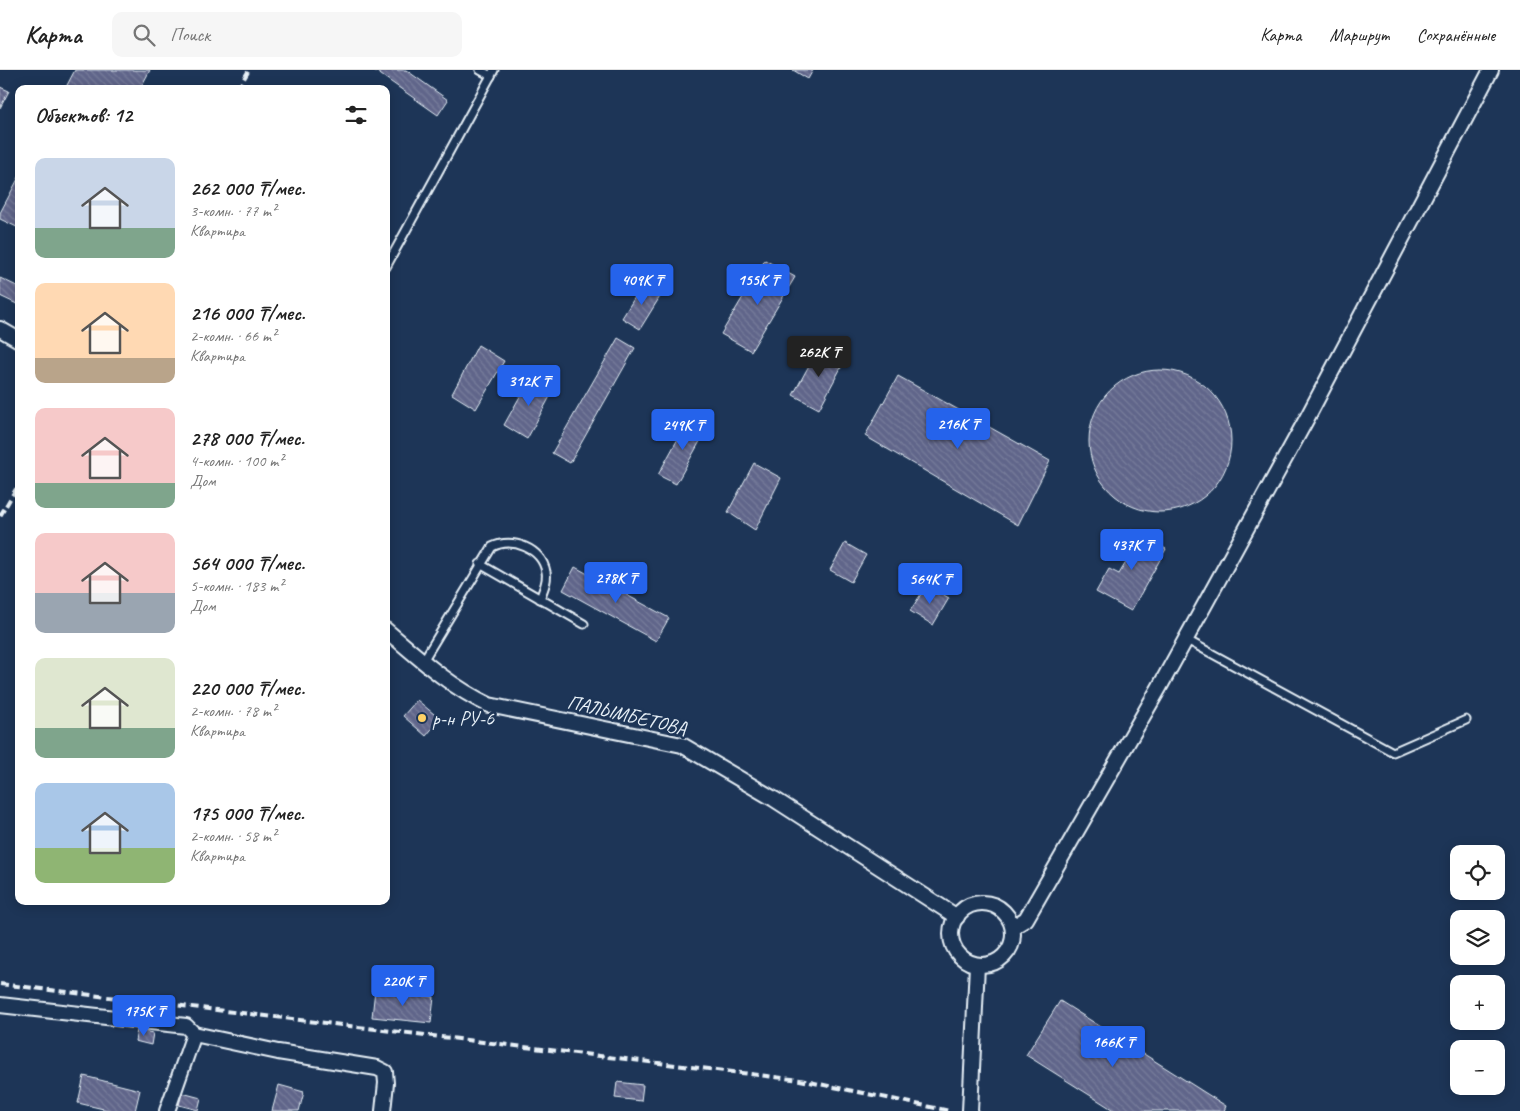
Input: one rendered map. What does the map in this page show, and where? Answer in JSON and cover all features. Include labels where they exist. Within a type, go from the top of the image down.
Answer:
[{"type":"street","points":[[1012,927],[1026,919],[1185,639],[1306,420],[1491,70]]},
{"type":"street","points":[[0,329],[15,338]]},
{"type":"street","name":"ПАЛЫМБЕТОВА","points":[[390,633],[462,692],[489,705],[682,745],[774,799],[957,917]]},
{"type":"street","points":[[973,905],[993,905],[1002,910],[1012,927],[1013,937],[1005,956],[997,962],[977,964],[963,958],[954,946],[952,926],[957,917],[973,905]]},
{"type":"street","points":[[970,1111],[977,964]]},
{"type":"street","points":[[0,1005],[186,1026],[194,1034],[278,1052],[377,1068],[385,1072],[386,1083],[383,1111]]},
{"type":"street","points":[[167,1111],[194,1034]]},
{"type":"lane","points":[[390,260],[492,73],[480,70]]},
{"type":"lane","points":[[423,661],[492,547],[502,542],[513,542],[534,552],[543,562],[546,571],[546,581],[540,599]]},
{"type":"lane","points":[[480,564],[584,624]]},
{"type":"lane","points":[[1185,639],[1393,752],[1466,720]]},
{"type":"building","points":[[75,70],[150,70],[142,85],[67,85]]},
{"type":"building","points":[[374,70],[406,70],[448,100],[438,115]]},
{"type":"building","points":[[793,70],[813,70],[808,79]]},
{"type":"building","points":[[0,87],[9,91],[0,108]]},
{"type":"building","points":[[15,185],[15,226],[0,219],[0,213]]},
{"type":"building","points":[[765,260],[795,277],[751,351],[721,334]]},
{"type":"building","points":[[0,278],[15,285],[15,303],[0,296]]},
{"type":"building","points":[[643,284],[661,295],[640,329],[622,318]]},
{"type":"building","points":[[618,338],[635,348],[570,463],[552,453]]},
{"type":"building","points":[[478,345],[504,361],[476,409],[452,394]]},
{"type":"building","points":[[819,347],[844,362],[819,409],[793,395]]},
{"type":"building","points":[[1160,370],[1187,376],[1199,382],[1210,391],[1219,402],[1225,414],[1231,441],[1225,468],[1219,480],[1210,491],[1199,500],[1187,506],[1160,512],[1133,506],[1121,500],[1110,491],[1101,480],[1095,468],[1089,441],[1095,414],[1101,402],[1110,391],[1121,382],[1133,376]]},
{"type":"building","points":[[532,375],[554,389],[527,439],[504,425]]},
{"type":"building","points":[[898,376],[1050,461],[1018,525],[865,436]]},
{"type":"building","points":[[690,417],[708,427],[676,484],[658,475]]},
{"type":"building","points":[[754,463],[781,478],[755,530],[728,512]]},
{"type":"building","points":[[1131,530],[1166,549],[1131,611],[1096,592],[1109,569],[1119,574],[1128,559],[1118,553]]},
{"type":"building","points":[[845,543],[866,555],[851,582],[830,570]]},
{"type":"building","points":[[575,567],[669,618],[656,641],[563,590]]},
{"type":"building","points":[[927,585],[949,598],[933,625],[910,611]]},
{"type":"building","name":"р-н РУ-6","points":[[417,700],[440,719],[426,736],[403,716]]},
{"type":"building","points":[[375,990],[434,997],[431,1023],[372,1017]]},
{"type":"building","points":[[1060,1001],[1226,1106],[1224,1111],[1115,1111],[1026,1055]]},
{"type":"building","points":[[137,1030],[153,1033],[151,1045],[135,1041]]},
{"type":"building","points":[[84,1076],[140,1090],[135,1111],[112,1111],[78,1103]]},
{"type":"building","points":[[617,1082],[643,1085],[641,1101],[615,1098]]},
{"type":"building","points":[[279,1085],[304,1092],[299,1111],[272,1111]]},
{"type":"building","points":[[182,1093],[201,1098],[198,1110],[179,1105]]},
{"type":"railway","points":[[240,85],[249,70]]},
{"type":"railway","points":[[0,516],[15,491]]},
{"type":"railway","points":[[0,984],[800,1080],[950,1111]]},
{"type":"place","name":"р-н РУ-6","points":[[422,718]]}]
